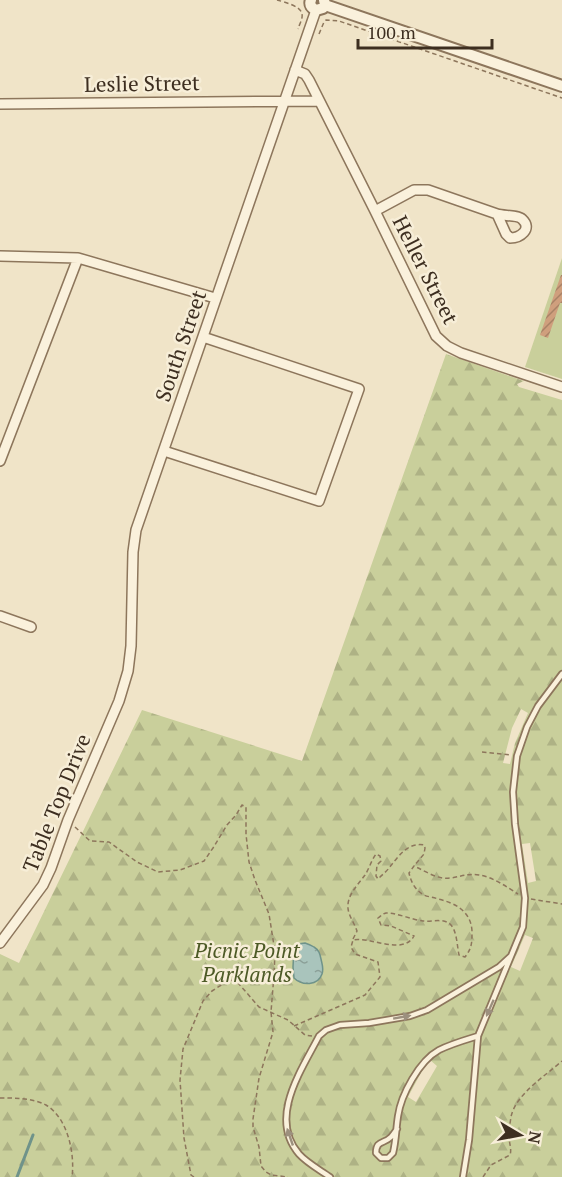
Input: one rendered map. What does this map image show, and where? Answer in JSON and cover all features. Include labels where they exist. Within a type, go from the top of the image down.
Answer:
[{"type":"street","name":"South Street","points":[[119,701],[128,671],[131,646],[133,552],[136,530],[285,100],[316,3]]},
{"type":"street","points":[[316,3],[562,86]]},
{"type":"street","name":"Heller Street","points":[[295,70],[305,74],[436,336],[447,346],[461,353],[562,387]]},
{"type":"street","points":[[285,100],[319,101]]},
{"type":"street","name":"Leslie Street","points":[[0,104],[285,100]]},
{"type":"street","points":[[375,211],[414,190],[428,190],[497,214]]},
{"type":"street","points":[[0,256],[78,258],[215,298]]},
{"type":"street","points":[[0,461],[78,258]]},
{"type":"street","points":[[164,451],[319,501],[359,389],[203,337]]},
{"type":"street","points":[[0,616],[31,627]]},
{"type":"street","name":"Table Top Drive","points":[[0,943],[43,885],[119,701]]},
{"type":"lane","points":[[463,1177],[469,1140],[478,1036],[523,927],[525,898],[513,792],[518,756],[527,727],[538,706],[562,674]]},
{"type":"lane","points":[[330,1177],[301,1156],[291,1144],[287,1126],[286,1112],[290,1095],[319,1036],[326,1030],[340,1025],[410,1016],[427,1010],[498,968],[513,954]]},
{"type":"lane","points":[[397,1129],[390,1138],[378,1144],[376,1153],[381,1158],[393,1155],[397,1129],[401,1102],[408,1087],[426,1061],[437,1051],[478,1036]]},
{"type":"path","points":[[276,0],[301,11],[298,29]]},
{"type":"path","points":[[319,34],[326,20],[339,21],[562,98]]},
{"type":"path","points":[[482,752],[518,756]]},
{"type":"path","points":[[68,820],[90,841],[109,842],[137,862],[158,872],[180,870],[204,861],[242,805],[246,807],[249,862],[269,914],[275,952],[271,1012],[273,1032],[259,1078],[253,1126],[261,1166],[271,1175],[288,1177]]},
{"type":"path","points":[[294,1026],[365,994],[380,977],[378,962],[355,954],[351,947],[352,940],[357,931],[348,912],[350,897],[376,854],[380,856],[381,861],[377,865],[378,879],[389,870],[395,858],[404,850],[414,844],[424,845],[424,854],[409,873],[412,884],[425,896],[454,903],[465,912],[471,925],[472,938],[471,950],[465,957],[459,955],[453,927],[449,922],[425,922],[384,914],[378,918],[381,925],[391,926],[414,936],[411,941],[405,944],[385,944],[358,938],[352,940]]},
{"type":"path","points":[[414,866],[437,877],[450,879],[462,875],[481,875],[525,898],[562,904]]},
{"type":"path","points":[[194,1177],[191,1175],[184,1137],[180,1080],[183,1049],[203,1001],[212,991],[226,982],[234,981],[259,1007],[288,1020],[305,1035],[319,1036]]},
{"type":"path","points":[[483,1177],[491,1165],[511,1152],[509,1136],[513,1108],[531,1086],[562,1061]]},
{"type":"path","points":[[0,1098],[31,1100],[48,1106],[63,1123],[72,1152],[72,1177]]},
{"type":"green space","points":[[562,258],[562,379],[525,367]]},
{"type":"green space","name":"Picnic Point Parklands","points":[[446,354],[524,381],[517,384],[519,387],[562,400],[562,1177],[0,1177],[0,954],[19,963],[142,710],[302,761]],"holes":[[[521,709],[528,713],[515,743],[510,764],[503,763],[512,728]],[[530,843],[536,881],[528,883],[522,844]],[[525,935],[533,938],[520,971],[511,967]],[[430,1060],[437,1066],[416,1102],[408,1097]]]},
{"type":"water","points":[[305,943],[318,951],[323,966],[320,978],[310,984],[294,978],[294,948],[298,944]]},
{"type":"building","points":[[561,275],[562,303],[560,303],[548,338],[540,335]]},
{"type":"waterway","points":[[17,1177],[33,1135]]}]
